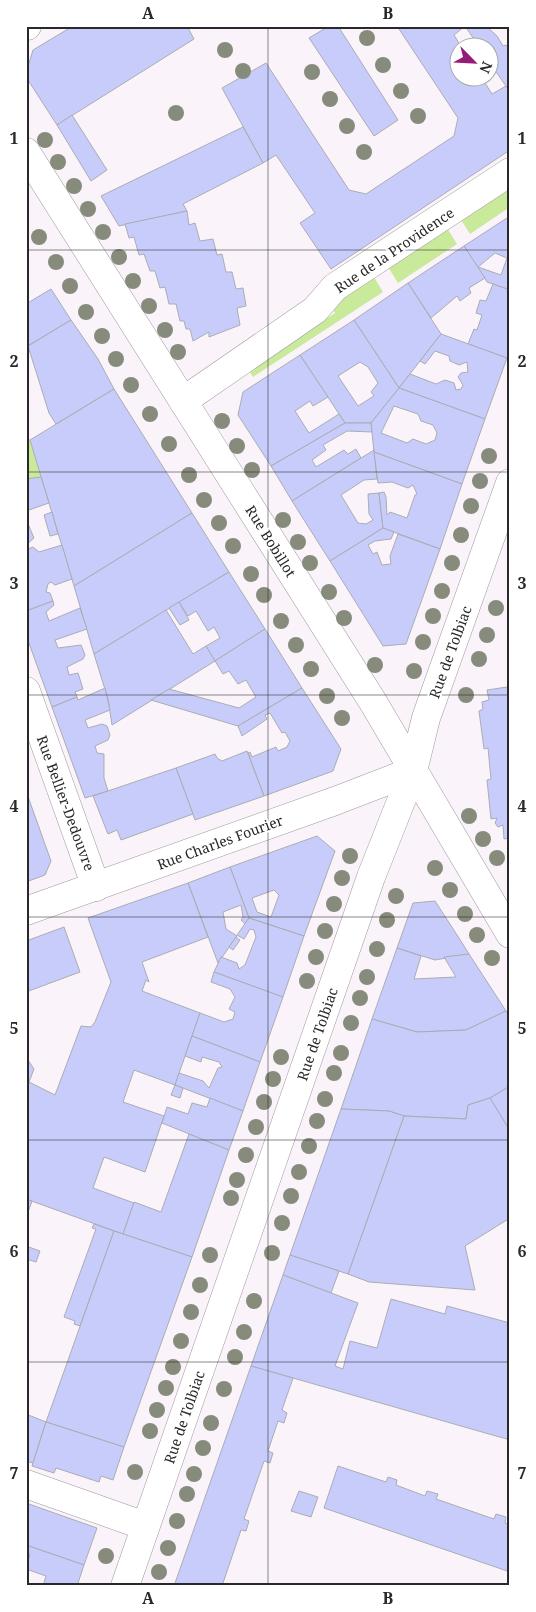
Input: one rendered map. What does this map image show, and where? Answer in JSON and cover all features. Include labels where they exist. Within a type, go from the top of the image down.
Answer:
[{"type":"street","name":"Rue Bobillot","points":[[26,152],[372,702],[510,934]]},
{"type":"street","name":"Rue de la Providence","points":[[183,401],[315,310],[335,287],[510,172]]},
{"type":"street","name":"Rue de Tolbiac","points":[[124,1586],[378,860],[413,771],[426,718],[510,483]]},
{"type":"street","name":"Rue Bellier-Dedouvre","points":[[26,691],[96,887]]},
{"type":"street","name":"Rue Charles Fourier","points":[[26,911],[413,771]]},
{"type":"street","points":[[26,1484],[146,1526]]},
{"type":"green space","points":[[510,185],[510,207],[470,234],[460,218]]},
{"type":"green space","points":[[447,228],[457,244],[398,283],[388,267]]},
{"type":"green space","points":[[374,277],[383,292],[253,377],[248,369],[335,313],[331,305]]},
{"type":"green space","points":[[26,427],[41,477],[26,479]]},
{"type":"building","points":[[73,26],[187,26],[194,39],[57,125],[26,77],[26,73],[33,50]]},
{"type":"building","points":[[329,26],[338,26],[398,120],[374,136],[309,38]]},
{"type":"building","points":[[397,26],[465,26],[454,35],[456,38],[448,38],[448,88],[488,88],[492,94],[506,86],[510,92],[510,150],[331,269],[300,223],[315,213],[276,155],[263,163],[222,88],[266,63],[349,190],[366,194],[454,136],[458,118]]},
{"type":"building","points":[[465,26],[486,26],[497,36],[503,46],[506,45],[510,51],[510,92],[498,75],[498,38],[473,38]]},
{"type":"building","points":[[72,115],[107,170],[91,181],[57,125]]},
{"type":"building","points":[[243,127],[263,163],[183,204],[187,211],[119,226],[101,196]]},
{"type":"building","points":[[187,211],[189,225],[195,223],[200,241],[213,239],[217,255],[222,254],[226,272],[232,272],[236,289],[243,288],[246,306],[237,308],[240,325],[209,337],[209,332],[193,341],[190,329],[186,329],[184,321],[180,321],[176,304],[169,304],[165,287],[160,288],[155,271],[150,271],[144,254],[139,255],[134,237],[129,238],[125,224]]},
{"type":"building","points":[[510,216],[510,290],[487,282],[464,246]],"holes":[[[495,253],[507,258],[501,275],[478,267]]]},
{"type":"building","points":[[464,246],[485,278],[469,288],[471,293],[460,301],[457,296],[431,318],[408,283]]},
{"type":"building","points":[[408,283],[441,334],[399,388],[354,320]]},
{"type":"building","points":[[493,284],[510,290],[510,349],[507,358],[468,344],[474,329],[477,330],[482,315],[476,313],[480,300],[486,301]]},
{"type":"building","points":[[51,289],[71,320],[26,347],[26,304]]},
{"type":"building","points":[[71,320],[98,359],[114,389],[56,424],[49,413],[28,346]]},
{"type":"building","points":[[354,320],[399,388],[371,423],[345,423],[300,355]],"holes":[[[360,362],[368,367],[378,383],[371,392],[374,396],[358,406],[338,376]]]},
{"type":"building","points":[[441,334],[507,358],[485,419],[399,388],[410,374],[436,384],[445,380],[454,383],[456,390],[461,389],[463,385],[458,377],[461,373],[468,372],[467,362],[459,365],[450,361],[449,356],[435,351],[425,364],[420,361]]},
{"type":"building","points":[[300,355],[328,397],[313,406],[310,401],[295,411],[309,433],[339,414],[345,423],[271,466],[238,415],[243,392]]},
{"type":"building","points":[[399,388],[485,419],[462,484],[374,452],[371,423]],"holes":[[[394,406],[418,414],[421,421],[433,425],[437,433],[435,440],[426,444],[413,439],[407,443],[381,433]]]},
{"type":"building","points":[[114,389],[192,513],[74,586],[30,440]]},
{"type":"building","points":[[345,423],[371,423],[372,432],[347,431],[323,445],[326,450],[312,460],[316,467],[344,450],[348,454],[356,449],[361,458],[292,501],[271,466]]},
{"type":"building","points":[[374,450],[377,479],[364,480],[341,495],[358,523],[366,524],[373,520],[369,514],[368,494],[379,493],[383,528],[330,561],[292,501]]},
{"type":"building","points":[[374,452],[462,484],[440,549],[383,528],[379,493],[384,492],[386,497],[387,515],[390,512],[407,518],[417,494],[413,485],[408,488],[392,482],[378,483]]},
{"type":"building","points":[[41,477],[49,503],[26,511],[26,479]]},
{"type":"building","points":[[52,512],[58,534],[50,536],[44,515]]},
{"type":"building","points":[[192,513],[229,572],[94,654],[74,586]]},
{"type":"building","points":[[26,519],[34,538],[26,545]]},
{"type":"building","points":[[383,528],[394,532],[391,539],[375,541],[368,545],[373,554],[377,552],[382,565],[391,564],[390,556],[398,534],[440,549],[406,644],[383,646],[330,561]]},
{"type":"building","points":[[62,545],[72,579],[55,585],[51,582],[48,584],[46,592],[50,593],[53,601],[26,611],[26,546],[28,549],[33,547],[39,552]]},
{"type":"building","points":[[229,572],[265,629],[215,661],[206,646],[220,638],[214,627],[208,631],[196,611],[188,616],[179,602]]},
{"type":"building","points":[[53,601],[54,605],[46,612],[49,621],[80,608],[87,629],[55,640],[58,648],[81,645],[85,655],[83,659],[67,667],[69,675],[78,673],[83,689],[75,692],[77,697],[52,707],[26,635],[26,611]]},
{"type":"building","points":[[179,602],[189,620],[180,625],[169,608]]},
{"type":"building","points":[[166,610],[193,654],[206,646],[215,661],[112,725],[108,699],[94,654]]},
{"type":"building","points":[[265,629],[302,688],[238,726],[151,700],[169,689],[239,708],[256,697],[246,680],[238,684],[229,671],[223,674],[215,661]]},
{"type":"building","points":[[507,687],[510,690],[510,838],[504,839],[503,825],[498,827],[495,823],[497,818],[491,819],[487,780],[491,779],[488,748],[484,749],[479,711],[483,709],[482,702],[489,700],[487,690]]},
{"type":"building","points":[[105,688],[110,710],[85,720],[88,728],[102,724],[107,726],[110,735],[108,740],[95,746],[97,753],[104,754],[104,778],[108,791],[85,798],[52,707],[77,697],[78,700]]},
{"type":"building","points":[[302,688],[341,749],[333,771],[264,796],[248,753],[250,752],[252,757],[276,747],[278,751],[287,747],[290,741],[285,732],[282,733],[270,713],[265,715],[267,719],[242,736],[238,726]]},
{"type":"building","points":[[247,751],[264,796],[195,820],[176,768],[215,754],[222,761]]},
{"type":"building","points":[[176,768],[193,814],[121,840],[117,830],[108,834],[93,796]]},
{"type":"building","points":[[26,791],[51,861],[45,875],[26,882]]},
{"type":"building","points":[[317,836],[335,851],[304,936],[249,918],[230,867]],"holes":[[[274,890],[279,895],[271,917],[257,912],[252,898]]]},
{"type":"building","points":[[230,867],[249,918],[245,924],[241,920],[243,917],[241,905],[223,912],[226,929],[237,936],[218,963],[188,883]]},
{"type":"building","points":[[188,883],[208,937],[142,962],[149,982],[146,980],[142,991],[200,1013],[175,1085],[134,1070],[123,1102],[164,1116],[145,1172],[104,1157],[93,1188],[134,1203],[123,1234],[26,1199],[26,1142],[29,1135],[26,1134],[26,1057],[34,1069],[29,1082],[55,1095],[81,1026],[91,1027],[95,1022],[111,982],[88,918]]},
{"type":"building","points":[[435,901],[469,954],[435,960],[397,948],[413,903]]},
{"type":"building","points":[[249,918],[304,936],[283,997],[214,972],[221,957],[237,963],[239,969],[245,965],[256,937],[254,930],[250,929],[244,939],[237,935]]},
{"type":"building","points":[[64,927],[80,972],[26,992],[26,941]]},
{"type":"building","points":[[236,937],[240,940],[233,950],[229,947]]},
{"type":"building","points":[[397,948],[421,956],[414,979],[456,977],[444,957],[469,954],[506,1011],[466,1030],[417,1032],[372,1019]]},
{"type":"building","points":[[214,972],[283,997],[260,1062],[192,1036],[200,1013],[224,1022],[233,1019],[235,1012],[229,1009],[235,997],[230,989],[211,982]]},
{"type":"building","points":[[506,1011],[510,1018],[510,1086],[490,1098],[468,1105],[466,1119],[404,1116],[389,1111],[341,1109],[372,1019],[417,1032],[466,1030]]},
{"type":"building","points":[[192,1036],[260,1062],[243,1111],[175,1085],[179,1073],[203,1081],[209,1088],[218,1068],[222,1067],[219,1062],[202,1057],[201,1062],[185,1056]]},
{"type":"building","points":[[175,1085],[183,1088],[180,1098],[171,1095]]},
{"type":"building","points":[[510,1086],[510,1131],[490,1098]]},
{"type":"building","points":[[210,1098],[243,1111],[229,1150],[162,1123],[167,1107],[188,1114],[192,1103],[207,1107]]},
{"type":"building","points":[[490,1098],[510,1131],[510,1218],[465,1246],[475,1290],[369,1282],[348,1274],[404,1116],[466,1119],[468,1105]]},
{"type":"building","points":[[341,1109],[389,1111],[404,1116],[348,1274],[290,1255]]},
{"type":"building","points":[[189,1134],[229,1150],[192,1257],[123,1234],[134,1202],[161,1212]]},
{"type":"building","points":[[26,1199],[32,1201],[26,1218]]},
{"type":"building","points":[[94,1224],[114,1231],[80,1326],[74,1324],[75,1321],[64,1317],[96,1229],[92,1228]]},
{"type":"building","points":[[114,1231],[192,1257],[124,1447],[46,1422]]},
{"type":"building","points":[[26,1246],[40,1251],[36,1262],[26,1259]]},
{"type":"building","points":[[290,1255],[339,1271],[331,1293],[283,1275]]},
{"type":"building","points":[[283,1275],[358,1303],[335,1366],[343,1369],[350,1341],[377,1348],[391,1299],[445,1314],[447,1306],[510,1323],[510,1440],[251,1366]]},
{"type":"building","points":[[251,1366],[293,1378],[282,1410],[287,1413],[284,1423],[278,1421],[268,1451],[273,1453],[270,1463],[264,1461],[244,1519],[249,1521],[246,1531],[241,1530],[222,1586],[174,1586]]},
{"type":"building","points":[[26,1414],[46,1422],[33,1463],[26,1461]]},
{"type":"building","points":[[46,1422],[124,1447],[113,1480],[101,1476],[99,1482],[56,1468],[54,1473],[32,1466]]},
{"type":"building","points":[[338,1466],[386,1482],[388,1477],[397,1480],[396,1485],[425,1496],[427,1491],[438,1494],[436,1499],[494,1519],[496,1514],[506,1517],[505,1523],[510,1525],[510,1572],[324,1508]]},
{"type":"building","points":[[299,1491],[318,1497],[311,1517],[291,1511]]},
{"type":"building","points":[[26,1503],[97,1528],[84,1565],[26,1545]]},
{"type":"building","points":[[26,1545],[84,1565],[77,1586],[43,1586],[46,1576],[26,1569],[30,1554],[26,1552]]}]
